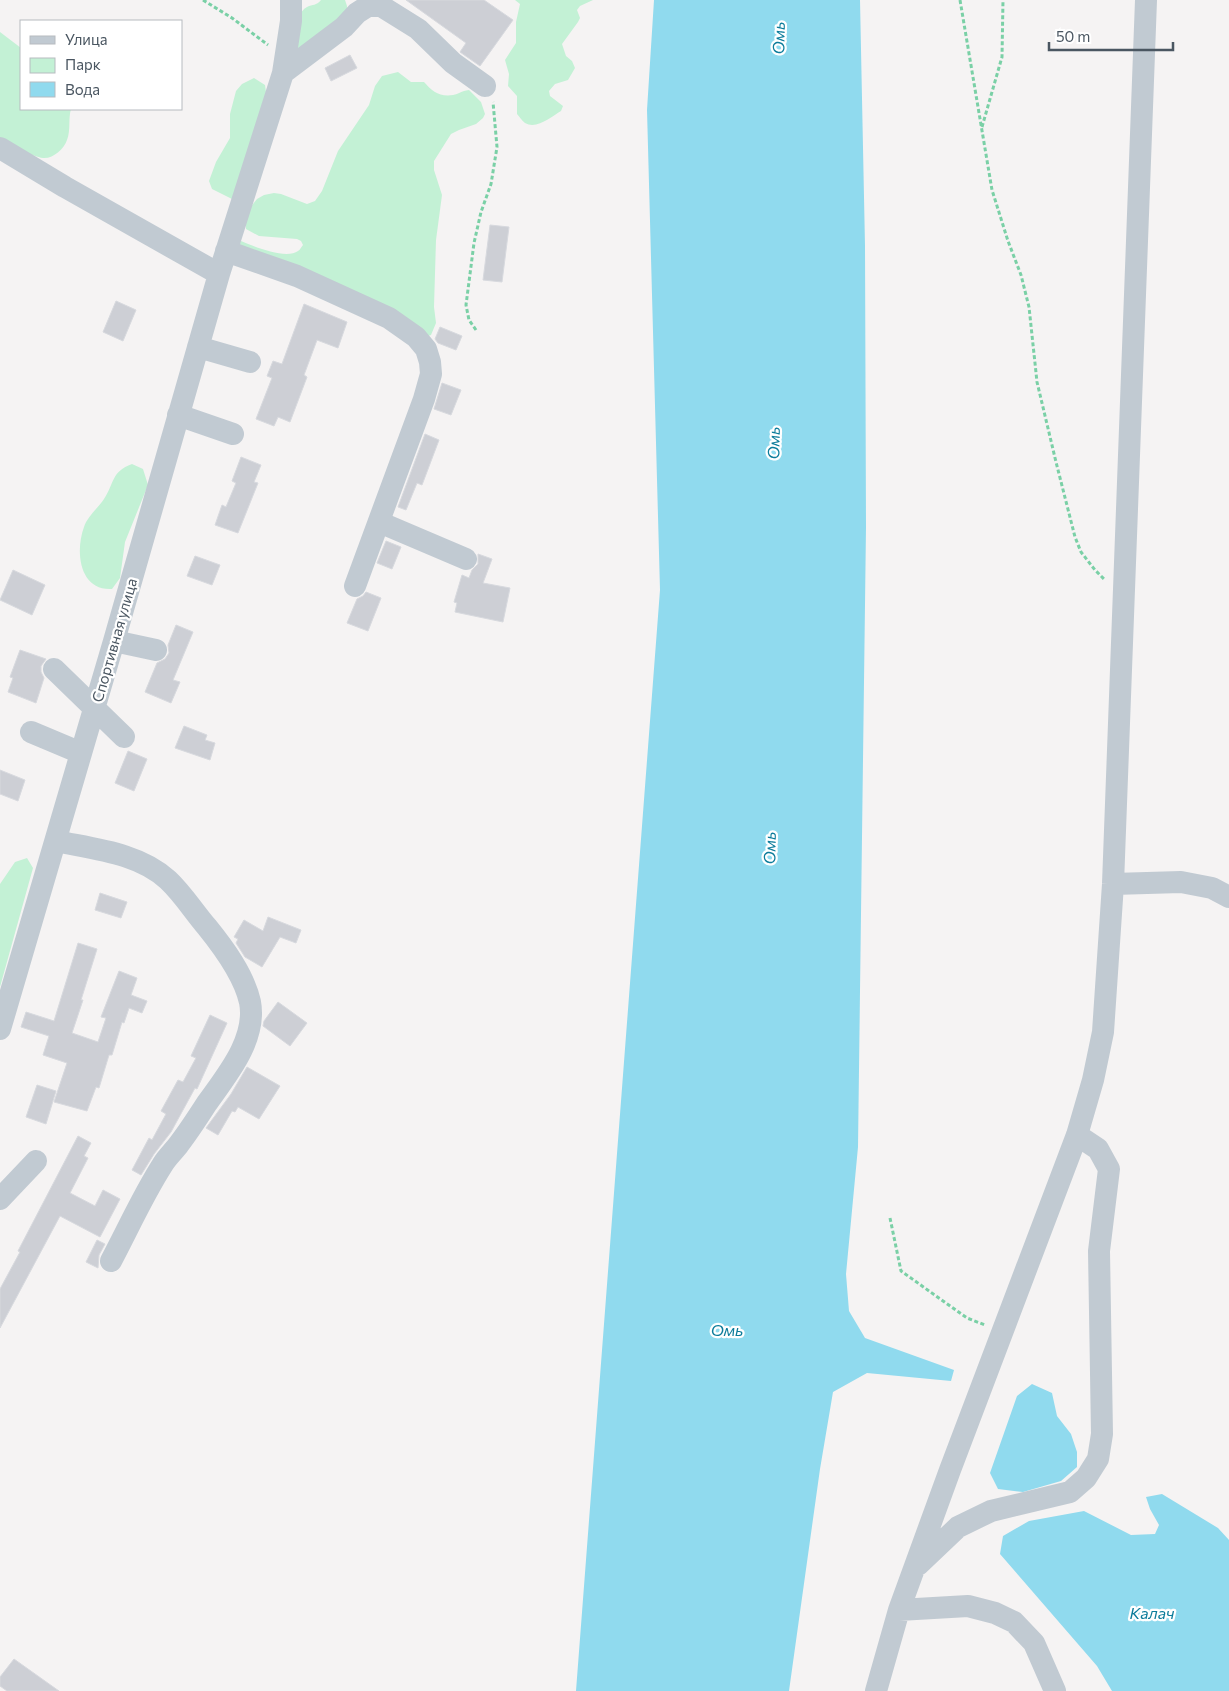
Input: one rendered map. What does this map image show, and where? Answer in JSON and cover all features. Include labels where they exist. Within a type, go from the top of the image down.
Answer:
[{"type":"street","name":"Спортивная улица","points":[[0,1029],[219,274],[285,66],[291,21],[291,0]]},
{"type":"street","points":[[876,1691],[899,1610],[1077,1135],[1094,1080],[1103,1032],[1113,884],[1146,0]]},
{"type":"street","points":[[285,66],[344,27],[357,13],[363,3],[381,6],[418,29],[453,63],[485,86]]},
{"type":"street","points":[[0,148],[219,274]]},
{"type":"street","points":[[226,252],[296,276],[389,318],[416,338],[426,349],[431,374],[424,399],[355,586]]},
{"type":"street","points":[[198,347],[250,362]]},
{"type":"street","points":[[178,415],[233,434]]},
{"type":"street","points":[[379,522],[466,559]]},
{"type":"street","points":[[114,641],[156,650]]},
{"type":"street","points":[[54,669],[124,738]]},
{"type":"street","points":[[31,732],[81,753]]},
{"type":"street","points":[[56,841],[114,853],[139,861],[156,870],[169,881],[219,942],[236,967],[250,1002],[250,1020],[247,1036],[240,1054],[185,1136],[163,1163],[111,1261]]},
{"type":"street","points":[[1113,884],[1181,882],[1212,888],[1229,898]]},
{"type":"street","points":[[914,1569],[958,1527],[991,1511],[1070,1492],[1086,1478],[1098,1459],[1102,1434],[1099,1251],[1109,1169],[1098,1149],[1077,1135]]},
{"type":"street","points":[[0,1199],[36,1161]]},
{"type":"street","points":[[899,1610],[968,1606],[995,1613],[1014,1622],[1034,1643],[1054,1691]]},
{"type":"path","points":[[203,0],[232,18],[285,66]]},
{"type":"path","points":[[960,0],[992,190],[1021,275],[1029,307],[1037,382],[1075,536],[1081,552],[1095,570],[1115,590],[1124,604]]},
{"type":"path","points":[[982,130],[1002,57],[1003,0]]},
{"type":"path","points":[[476,330],[469,320],[466,305],[474,243],[481,212],[491,184],[497,147],[493,102],[485,86]]},
{"type":"path","points":[[890,1218],[902,1272],[967,1318],[1002,1332]]},
{"type":"green space","points":[[321,0],[345,0],[347,13],[298,51],[297,40],[300,14],[307,7]]},
{"type":"green space","points":[[515,0],[593,0],[580,6],[577,10],[580,18],[562,44],[566,56],[572,61],[575,68],[568,80],[555,84],[549,91],[550,96],[563,106],[561,111],[544,122],[534,125],[525,123],[517,114],[517,96],[508,86],[509,74],[505,60],[516,43],[516,22],[520,4]]},
{"type":"green space","points":[[0,32],[20,47],[20,110],[71,110],[66,143],[61,150],[51,157],[43,158],[33,155],[0,138]]},
{"type":"green space","points":[[398,72],[411,82],[424,82],[433,91],[440,94],[453,95],[469,90],[481,102],[485,114],[476,124],[451,134],[434,161],[434,170],[442,195],[436,240],[434,307],[436,323],[431,335],[423,338],[237,248],[241,241],[278,253],[293,253],[299,250],[303,245],[297,239],[259,236],[246,229],[245,220],[249,209],[257,199],[274,193],[307,204],[315,201],[322,191],[338,151],[369,105],[375,86],[382,76]]},
{"type":"green space","points":[[254,78],[265,85],[266,92],[234,200],[212,189],[209,181],[216,162],[230,138],[230,114],[236,91],[242,84]]},
{"type":"green space","points":[[132,464],[143,469],[148,485],[125,542],[120,578],[112,589],[101,588],[92,584],[82,568],[80,558],[81,537],[85,523],[108,493],[114,478],[120,470]]},
{"type":"green space","points":[[27,858],[33,868],[0,987],[0,884],[15,862]]},
{"type":"water","name":"Омь","points":[[654,0],[860,0],[865,246],[866,527],[858,1147],[846,1274],[849,1311],[865,1338],[954,1370],[951,1381],[867,1373],[833,1392],[820,1469],[789,1691],[576,1691],[660,590],[647,110]]},
{"type":"water","points":[[1032,1384],[1052,1393],[1057,1416],[1071,1434],[1077,1452],[1077,1467],[1061,1481],[1023,1492],[998,1489],[990,1473],[1017,1396]]},
{"type":"water","name":"Калач","points":[[1162,1494],[1218,1528],[1229,1540],[1229,1691],[1112,1691],[1097,1666],[1000,1554],[1003,1536],[1029,1521],[1084,1511],[1131,1535],[1155,1534],[1159,1525],[1146,1497]]},
{"type":"building","points":[[406,0],[484,0],[513,20],[480,66],[460,52],[466,43]]},
{"type":"building","points":[[350,55],[357,68],[331,81],[325,68]]},
{"type":"building","points":[[490,225],[509,227],[502,282],[483,280]]},
{"type":"building","points":[[116,301],[136,310],[123,341],[103,332]]},
{"type":"building","points":[[304,304],[347,322],[338,348],[317,340],[304,375],[307,377],[290,422],[278,417],[274,426],[256,419],[272,378],[267,376],[273,361],[282,364]]},
{"type":"building","points":[[440,327],[462,336],[456,350],[438,343],[435,339]]},
{"type":"building","points":[[442,383],[461,390],[451,415],[434,409]]},
{"type":"building","points":[[425,434],[439,440],[422,485],[417,483],[406,510],[398,507]]},
{"type":"building","points":[[241,457],[261,465],[254,482],[258,483],[238,533],[215,525],[222,505],[226,507],[236,483],[232,481]]},
{"type":"building","points":[[386,541],[401,547],[392,569],[377,563]]},
{"type":"building","points":[[478,554],[492,559],[483,583],[510,588],[503,622],[455,612],[457,603],[454,602],[462,575],[469,578],[472,570],[478,564]]},
{"type":"building","points":[[195,556],[220,565],[212,585],[187,576]]},
{"type":"building","points":[[13,570],[45,585],[32,615],[0,600]]},
{"type":"building","points":[[366,592],[381,598],[368,631],[347,623],[357,599]]},
{"type":"building","points":[[176,625],[193,632],[173,680],[180,682],[171,703],[145,692],[157,663],[165,659],[169,653],[168,645]]},
{"type":"building","points":[[20,650],[46,659],[41,666],[44,678],[36,703],[8,692],[13,678],[10,677]]},
{"type":"building","points":[[184,726],[207,735],[205,740],[215,743],[210,760],[175,748]]},
{"type":"building","points":[[128,751],[147,759],[134,791],[115,783]]},
{"type":"building","points":[[0,770],[25,780],[18,801],[0,794]]},
{"type":"building","points":[[100,893],[127,902],[121,918],[95,910]]},
{"type":"building","points":[[268,917],[301,930],[296,943],[280,937],[262,967],[245,957],[236,943],[238,939],[234,937],[244,920],[263,931]]},
{"type":"building","points":[[78,943],[97,949],[72,1033],[98,1042],[106,1018],[101,1017],[119,971],[137,978],[131,995],[147,1001],[142,1013],[129,1008],[124,1023],[122,1022],[112,1055],[109,1055],[99,1088],[96,1087],[87,1111],[54,1102],[67,1063],[43,1055],[49,1036],[21,1027],[26,1012],[54,1021]]},
{"type":"building","points":[[278,1002],[307,1023],[290,1046],[263,1026],[264,1021]]},
{"type":"building","points":[[210,1015],[227,1023],[197,1089],[195,1088],[171,1132],[141,1175],[132,1170],[149,1138],[152,1140],[166,1114],[161,1111],[178,1080],[183,1082],[196,1058],[191,1056]]},
{"type":"building","points":[[247,1067],[280,1086],[259,1119],[238,1107],[235,1112],[232,1111],[218,1135],[206,1128],[231,1094]]},
{"type":"building","points":[[37,1085],[56,1091],[46,1124],[26,1117]]},
{"type":"building","points":[[78,1136],[91,1143],[84,1156],[88,1158],[70,1193],[95,1206],[103,1190],[120,1199],[100,1237],[60,1216],[0,1328],[0,1289]]},
{"type":"building","points":[[97,1240],[105,1244],[99,1255],[98,1268],[86,1262]]},
{"type":"building","points":[[14,1659],[59,1691],[7,1691],[0,1686],[0,1677]]}]
